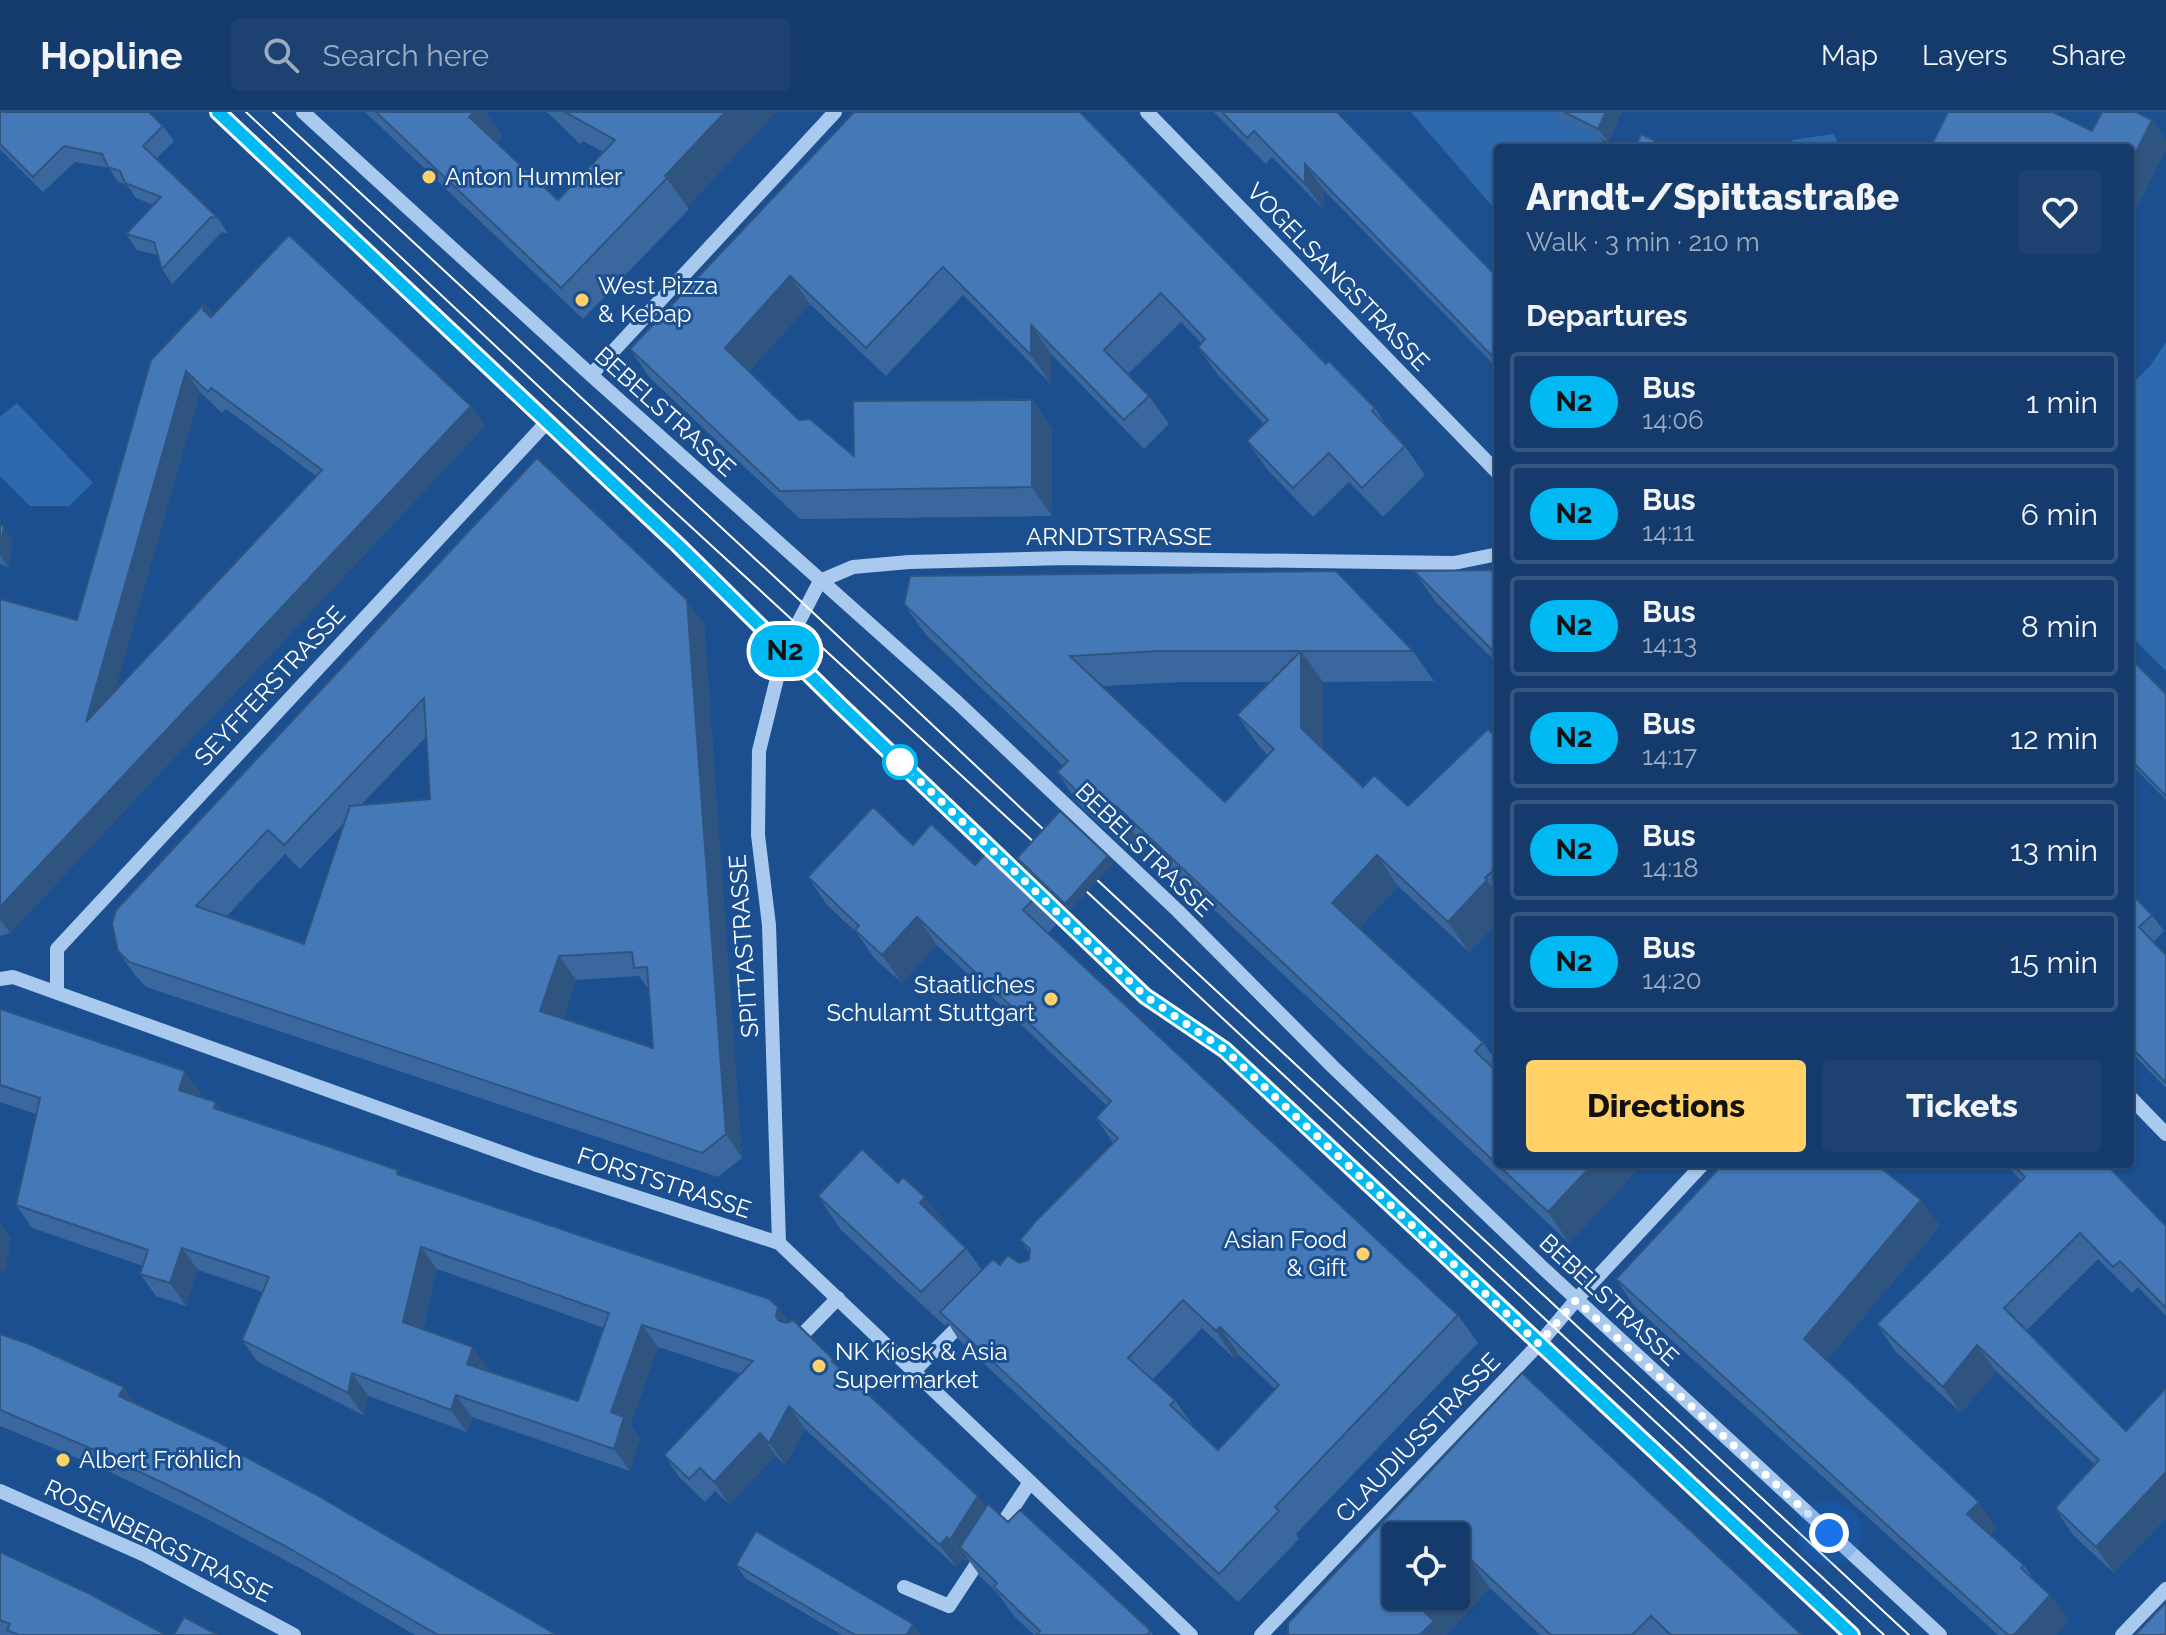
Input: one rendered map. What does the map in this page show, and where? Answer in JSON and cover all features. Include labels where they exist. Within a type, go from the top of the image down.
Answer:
[{"type":"street","points":[[218,112],[547,422],[1145,996],[1225,1050],[1852,1635]]},
{"type":"street","name":"BEBELSTRASSE","points":[[303,112],[957,702],[1178,911],[1333,1067],[1576,1300],[1940,1635]]},
{"type":"street","points":[[591,375],[835,112]]},
{"type":"street","name":"VOGELSANGSTRASSE","points":[[1147,112],[1494,469]]},
{"type":"street","name":"SEYFFERSTRASSE","points":[[57,992],[57,949],[547,422]]},
{"type":"street","name":"ARNDTSTRASSE","points":[[820,581],[853,567],[909,562],[1068,558],[1454,563],[1494,555]]},
{"type":"street","points":[[784,650],[820,581]]},
{"type":"street","name":"SPITTASTRASSE","points":[[779,1243],[769,925],[758,835],[759,751],[784,650]]},
{"type":"street","name":"FORSTSTRASSE","points":[[0,979],[13,977],[534,1164],[779,1243],[1191,1635]]},
{"type":"street","points":[[2134,1101],[2166,1134]]},
{"type":"street","name":"CLAUDIUSSTRASSE","points":[[1261,1635],[1539,1344],[1699,1168]]},
{"type":"street","points":[[801,1336],[838,1298]]},
{"type":"street","points":[[914,1371],[976,1308]]},
{"type":"street","points":[[904,1587],[949,1606],[1030,1482]]},
{"type":"street","name":"ROSENBERGSTRASSE","points":[[0,1491],[145,1555],[294,1635]]},
{"type":"street","points":[[2122,1635],[2166,1589]]},
{"type":"shaded area","points":[[1411,112],[1566,112],[1607,144],[1494,144],[1494,208]]},
{"type":"shaded area","points":[[1834,134],[1838,144],[1792,144],[1792,140]]},
{"type":"shaded area","points":[[2166,342],[2166,671],[2134,639],[2134,382],[2150,366]]},
{"type":"shaded area","points":[[17,403],[93,483],[69,506],[30,506],[0,476],[0,417]]},
{"type":"building","points":[[0,112],[149,112],[163,126],[143,146],[218,218],[211,217],[162,269],[154,242],[126,234],[161,197],[125,183],[120,171],[108,167],[102,154],[64,146],[33,177],[0,144]]},
{"type":"building","points":[[376,112],[474,112],[469,117],[558,200],[615,140],[565,112],[725,112],[665,176],[667,178],[561,288]]},
{"type":"building","points":[[854,112],[1080,112],[1326,364],[1329,361],[1375,408],[1372,411],[1405,446],[1362,488],[1329,453],[1293,488],[1247,441],[1268,420],[1198,347],[1205,339],[1161,293],[1104,350],[1149,396],[1124,420],[1031,325],[1031,355],[943,267],[866,348],[790,276],[725,348],[799,420],[810,419],[854,456],[853,401],[1032,400],[1032,487],[780,491],[630,349]]},
{"type":"building","points":[[1222,112],[1337,112],[1494,274],[1494,358],[1305,164],[1305,184],[1254,131],[1247,138]]},
{"type":"building","points":[[1564,112],[1606,112],[1598,129]]},
{"type":"building","points":[[1948,112],[2053,112],[2092,131],[2102,112],[2136,112],[2152,120],[2134,156],[2134,144],[1932,144]]},
{"type":"building","points":[[1641,134],[1662,144],[1637,144]]},
{"type":"building","points":[[289,235],[471,406],[0,907],[0,599],[77,620],[151,360],[205,303],[203,310],[211,317]],"holes":[[[186,371],[208,392],[211,388],[322,470],[86,722]]]},
{"type":"building","points":[[537,458],[687,600],[726,1134],[702,1153],[129,962],[118,951],[112,924],[116,910]],"holes":[[[424,698],[430,799],[350,806],[304,944],[196,906],[268,830],[284,845]],[[632,952],[634,968],[647,967],[653,1048],[540,1011],[559,956]]]},
{"type":"building","points":[[0,523],[4,527],[0,549]]},
{"type":"building","points":[[1494,570],[1494,652],[1414,571]]},
{"type":"building","points":[[1336,571],[1413,651],[1301,651],[1301,728],[1363,787],[1374,775],[1408,806],[1488,729],[1494,735],[1494,870],[1448,922],[1377,855],[1332,903],[1483,1042],[1475,1051],[1494,1069],[1494,1161],[1116,806],[1105,818],[1057,772],[1068,761],[904,604],[910,576]],"holes":[[[1159,651],[1301,651],[1237,715],[1274,749],[1225,802],[1070,656]]]},
{"type":"building","points":[[2134,662],[2166,694],[2166,796],[2134,763]]},
{"type":"building","points":[[873,807],[913,845],[931,824],[975,865],[988,851],[1036,897],[1023,910],[1458,1315],[1275,1507],[1279,1511],[1219,1574],[940,1312],[993,1259],[1000,1265],[1008,1255],[1019,1263],[1029,1260],[1030,1249],[1020,1240],[1118,1138],[1096,1118],[1111,1101],[917,917],[882,955],[855,930],[859,926],[808,877]],"holes":[[[1183,1300],[1216,1331],[1220,1327],[1279,1385],[1218,1450],[1170,1405],[1175,1400],[1128,1358]]]},
{"type":"building","points":[[1060,811],[1108,856],[1065,904],[1017,858]]},
{"type":"building","points":[[2134,896],[2152,915],[2139,927],[2166,955],[2166,1083],[2134,1050]]},
{"type":"building","points":[[0,1009],[185,1071],[179,1090],[216,1102],[214,1108],[398,1170],[397,1174],[769,1299],[778,1307],[776,1316],[779,1321],[787,1323],[793,1320],[832,1361],[978,1496],[950,1540],[947,1537],[940,1545],[789,1406],[769,1443],[760,1433],[714,1482],[700,1468],[689,1479],[664,1455],[753,1361],[642,1325],[611,1412],[624,1417],[614,1449],[456,1395],[451,1410],[352,1373],[348,1393],[242,1340],[269,1277],[182,1248],[170,1283],[140,1274],[148,1250],[16,1205],[40,1098],[0,1085]],"holes":[[[421,1247],[609,1313],[578,1401],[467,1364],[473,1347],[403,1322]]]},
{"type":"building","points":[[862,1149],[898,1183],[903,1177],[925,1197],[920,1203],[966,1248],[921,1292],[818,1196]]},
{"type":"building","points":[[1501,1168],[1589,1168],[1548,1212]]},
{"type":"building","points":[[1719,1168],[1881,1168],[1921,1200],[1804,1339],[1979,1502],[1967,1514],[2024,1565],[2021,1568],[2050,1595],[2014,1635],[2008,1635],[1616,1279]]},
{"type":"building","points":[[2016,1168],[2110,1168],[2166,1226],[2166,1308],[2120,1261],[2113,1267],[2080,1233],[2004,1308],[2126,1431],[2166,1388],[2166,1472],[2096,1547],[2055,1508],[2099,1460],[1977,1345],[1943,1387],[1877,1324],[2025,1177]]},
{"type":"building","points":[[0,1334],[124,1387],[119,1396],[218,1442],[315,1494],[557,1635],[438,1635],[287,1547],[190,1496],[92,1449],[0,1410]]},
{"type":"building","points":[[1522,1373],[1802,1635],[1671,1635],[1651,1616],[1632,1635],[1551,1635],[1470,1559],[1470,1522],[1383,1522]]},
{"type":"building","points":[[988,1504],[1008,1522],[1020,1510],[1149,1629],[1149,1635],[1036,1635],[1040,1631],[994,1587],[997,1583],[960,1547]]},
{"type":"building","points":[[1382,1523],[1382,1610],[1422,1610],[1434,1621],[1420,1635],[1288,1635],[1288,1623]]},
{"type":"building","points":[[756,1531],[913,1624],[907,1635],[855,1635],[736,1565]]},
{"type":"building","points":[[0,1552],[90,1594],[166,1635],[19,1635],[7,1630],[10,1624],[0,1620]]},
{"type":"building","points":[[2166,1602],[2166,1635],[2135,1635]]},
{"type":"building","points":[[184,1617],[218,1635],[174,1635]]},
{"type":"tram line","points":[[246,112],[552,399],[1050,857]]},
{"type":"tram line","points":[[273,112],[1060,845]]},
{"type":"tram line","points":[[1080,864],[1909,1635]]},
{"type":"tram line","points":[[1070,876],[1884,1635]]},
{"type":"bus line","name":"N2","points":[[218,112],[678,545],[839,704],[1145,996],[1225,1050],[1852,1635]]},
{"type":"place","name":"Anton Hummler","points":[[429,177]]},
{"type":"place","name":"West Pizza & Kebap","points":[[582,300]]},
{"type":"place","name":"Staatliches Schulamt Stuttgart","points":[[1051,999]]},
{"type":"place","name":"Asian Food & Gift","points":[[1363,1254]]},
{"type":"place","name":"NK Kiosk & Asia Supermarket","points":[[819,1366]]},
{"type":"place","name":"Albert Fröhlich","points":[[63,1460]]},
{"type":"route","points":[[900,762],[1145,996],[1225,1050],[1539,1344],[1576,1300],[1829,1533]]}]
